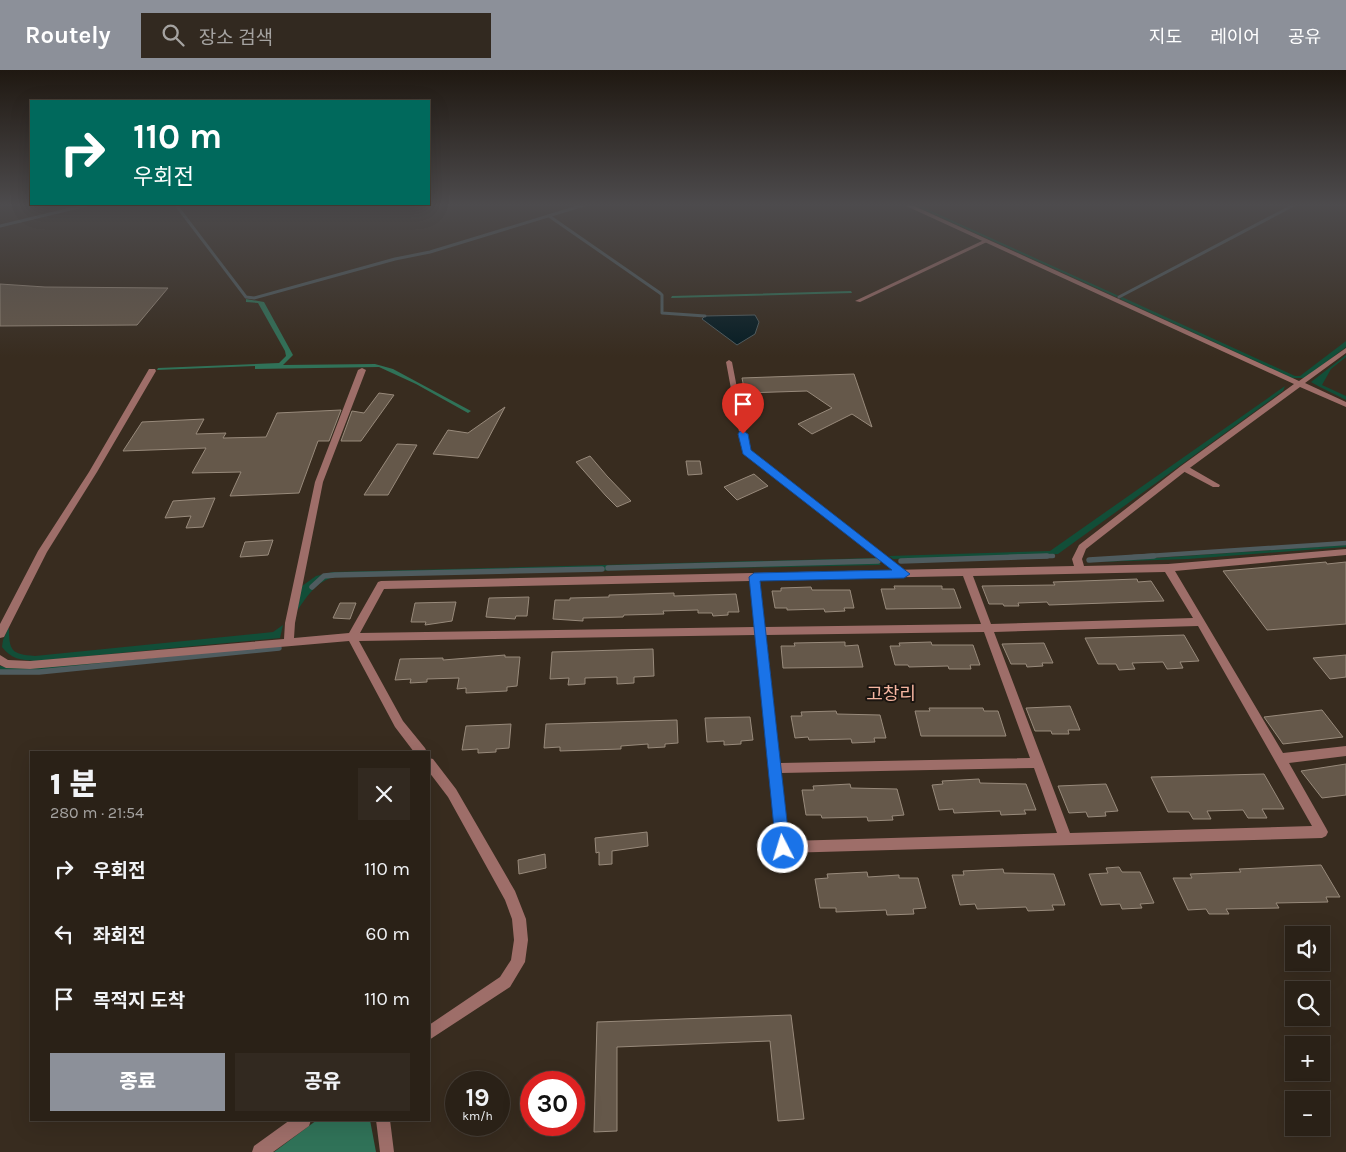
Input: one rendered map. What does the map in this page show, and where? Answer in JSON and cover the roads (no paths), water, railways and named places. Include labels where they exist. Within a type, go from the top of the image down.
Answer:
[{"type":"street","points":[[1018,255],[1346,405]]},
{"type":"street","points":[[1080,570],[1077,558],[1082,547],[1184,468],[1346,350]]},
{"type":"street","points":[[289,642],[290,623],[319,482],[362,370]]},
{"type":"street","points":[[0,634],[43,551],[93,472],[152,371]]},
{"type":"street","points":[[352,637],[381,585],[1168,568],[1346,552]]},
{"type":"street","points":[[754,577],[783,848],[1322,832],[1168,568]]},
{"type":"street","points":[[967,573],[1066,840]]},
{"type":"street","points":[[0,659],[6,664],[30,665],[352,637],[988,628],[1201,622]]},
{"type":"street","points":[[352,637],[399,724],[420,751]]},
{"type":"street","points":[[1280,759],[1346,751]]},
{"type":"street","points":[[775,768],[1038,763]]},
{"type":"street","points":[[430,764],[452,793],[510,896],[519,919],[521,940],[518,962],[505,982],[430,1032]]},
{"type":"street","points":[[260,1152],[302,1121]]},
{"type":"lane","points":[[858,301],[955,255]]},
{"type":"lane","points":[[729,362],[746,451],[904,574]]},
{"type":"lane","points":[[1184,468],[1216,486]]},
{"type":"lane","points":[[383,1121],[387,1152]]},
{"type":"water","points":[[755,315],[759,322],[755,334],[737,345],[702,319],[705,316]]},
{"type":"waterway","points":[[214,255],[246,297],[254,298],[413,255]]},
{"type":"waterway","points":[[606,255],[662,295],[662,313],[705,316]]},
{"type":"waterway","points":[[1119,297],[1198,255]]},
{"type":"waterway","points":[[1133,557],[1346,543]]},
{"type":"waterway","points":[[901,561],[1035,556]]},
{"type":"waterway","points":[[1009,557],[1035,556]]},
{"type":"waterway","points":[[1035,556],[1047,556]]},
{"type":"waterway","points":[[1035,556],[1053,556]]},
{"type":"waterway","points":[[1089,560],[1154,556]]},
{"type":"waterway","points":[[608,568],[878,561]]},
{"type":"waterway","points":[[312,587],[324,576],[335,575],[602,569]]},
{"type":"waterway","points":[[0,672],[39,672],[279,648]]},
{"type":"district","name":"고창리","points":[[891,694]]}]
